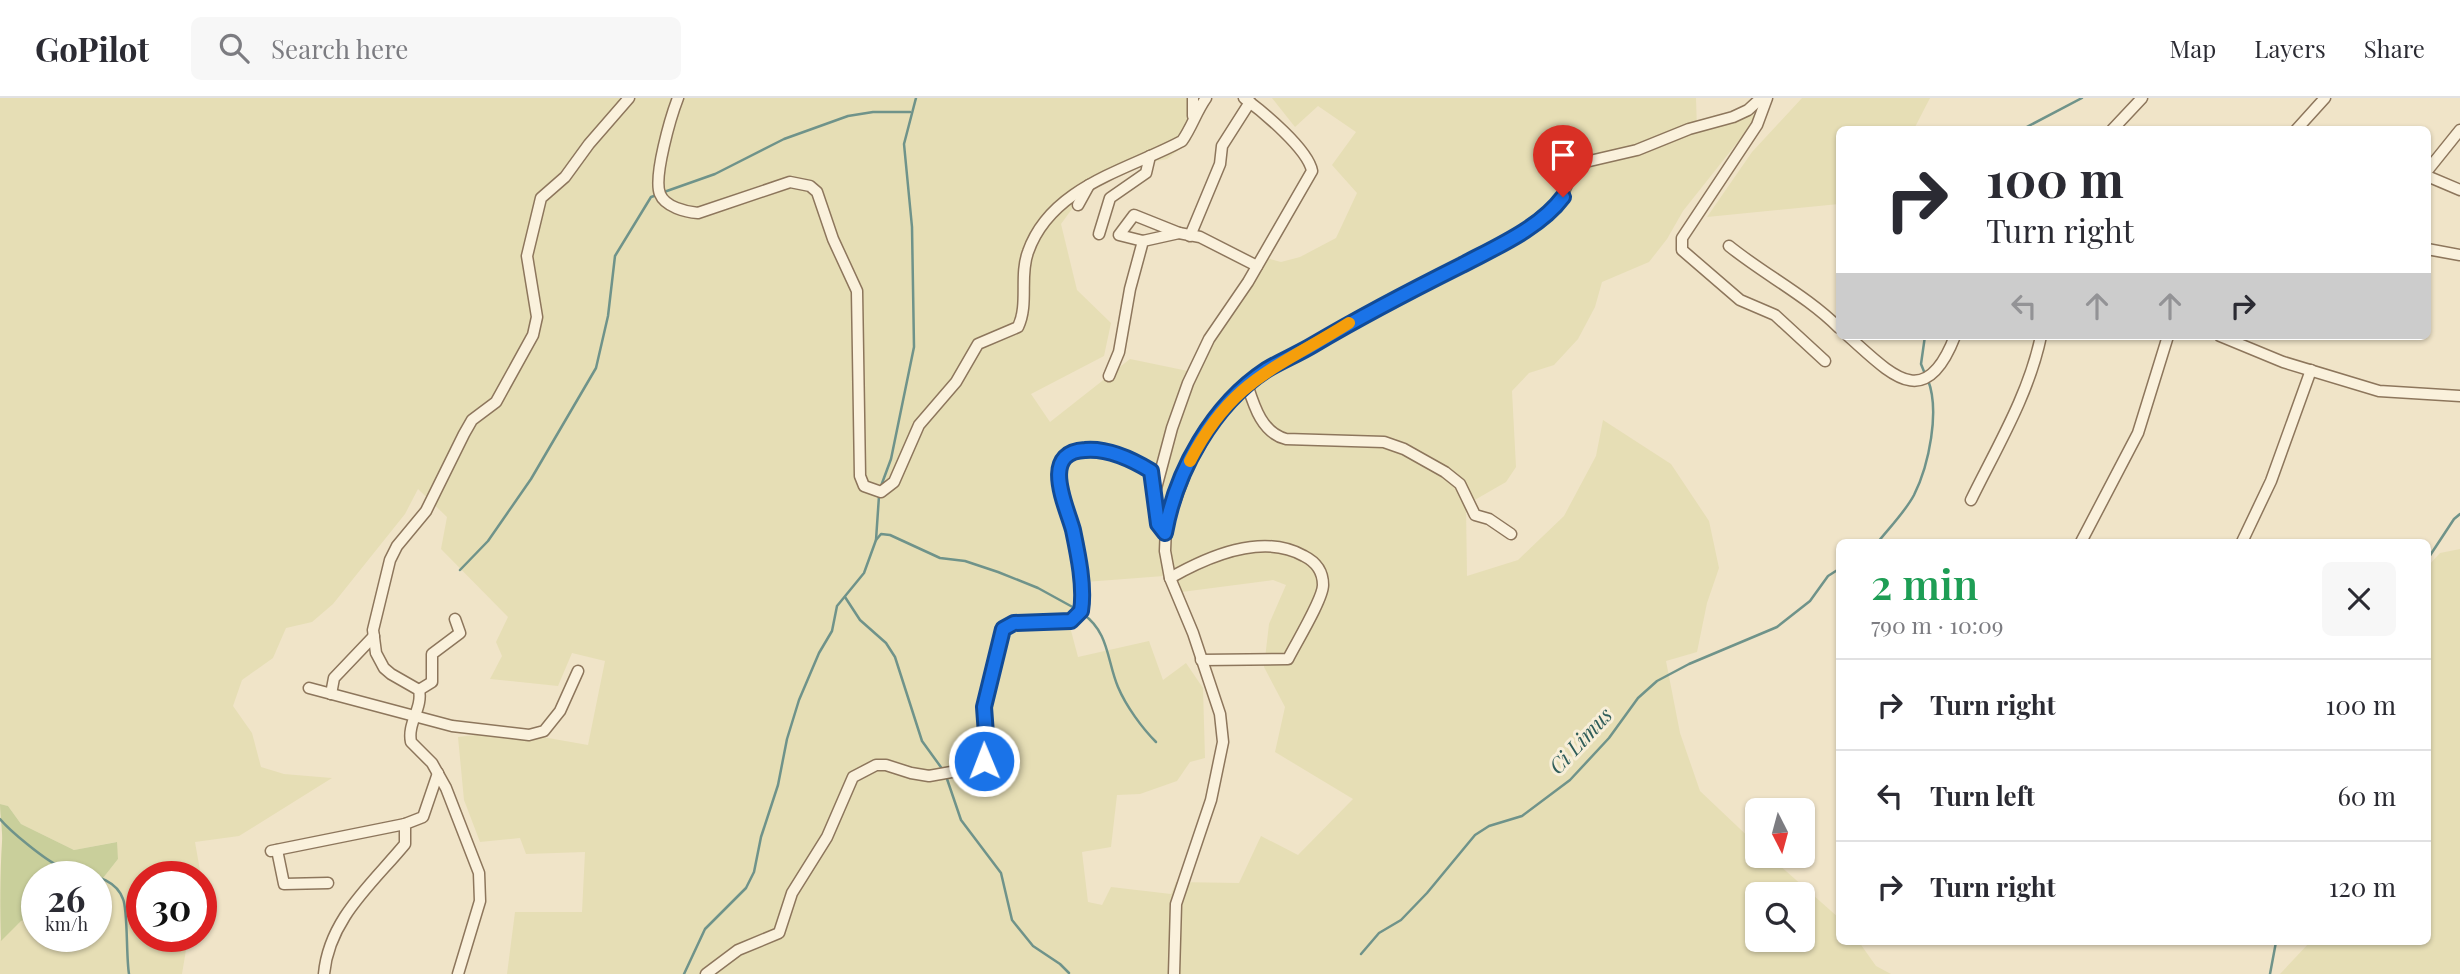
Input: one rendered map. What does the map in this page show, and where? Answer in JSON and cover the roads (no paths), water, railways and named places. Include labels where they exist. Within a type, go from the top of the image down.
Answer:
[{"type":"street","points":[[419,690],[384,668],[376,653],[375,619],[393,553],[426,511],[464,433],[477,416],[496,402],[533,335],[537,317],[527,256],[541,198],[565,177],[589,144],[629,98]]},
{"type":"street","points":[[678,98],[660,170],[659,189],[664,201],[687,212],[698,213],[790,182],[810,186],[817,192],[839,254],[857,291],[860,476],[867,487],[878,492],[886,490],[894,482],[919,425],[956,382],[978,344],[1018,327],[1023,312],[1023,276],[1032,243],[1044,222],[1064,202],[1091,183],[1182,141],[1189,131],[1193,116],[1193,98]]},
{"type":"street","points":[[1193,116],[1206,98]]},
{"type":"street","points":[[1174,974],[1176,904],[1211,800],[1223,742],[1220,714],[1193,633],[1170,578],[1165,533],[1175,499],[1204,435],[1218,414],[1248,384],[1267,370],[1360,316],[1487,252],[1524,230],[1559,202],[1581,163],[1637,150],[1689,129],[1733,117],[1748,110],[1761,98]]},
{"type":"street","points":[[1767,98],[1757,125],[1682,237],[1682,250],[1740,300],[1775,315],[1825,361]]},
{"type":"street","points":[[2116,126],[2142,98]]},
{"type":"street","points":[[2300,126],[2325,98]]},
{"type":"street","points":[[1155,492],[1172,428],[1188,383],[1209,339],[1257,266],[1308,179],[1311,167],[1304,155],[1274,123],[1247,100],[1222,146],[1220,164],[1184,234]]},
{"type":"street","points":[[2431,168],[2460,130]]},
{"type":"street","points":[[1099,234],[1110,198],[1146,173],[1150,156]]},
{"type":"street","points":[[2431,175],[2460,190]]},
{"type":"street","points":[[1078,205],[1091,183]]},
{"type":"street","points":[[1184,234],[1143,241],[1119,235],[1134,215],[1210,241],[1257,266]]},
{"type":"street","points":[[1109,376],[1119,352],[1130,289],[1143,241]]},
{"type":"street","points":[[1730,246],[1816,306],[1836,325]]},
{"type":"street","points":[[2431,250],[2460,255]]},
{"type":"street","points":[[1853,340],[1889,372],[1914,382],[1926,380],[1940,366],[1955,340]]},
{"type":"street","points":[[1971,500],[2020,400],[2035,362],[2040,340]]},
{"type":"street","points":[[2083,539],[2138,433],[2167,340]]},
{"type":"street","points":[[2231,340],[2311,370],[2379,391],[2460,396]]},
{"type":"street","points":[[2243,539],[2271,481],[2311,370]]},
{"type":"street","points":[[1248,384],[1257,411],[1271,434],[1286,439],[1384,442],[1404,449],[1460,484],[1475,515],[1489,519],[1511,534]]},
{"type":"street","points":[[706,974],[738,950],[779,933],[792,893],[827,837],[853,777],[876,765],[929,776],[957,771],[984,761],[987,748],[984,707],[1003,629],[1014,623],[1071,621],[1081,611],[1073,531],[1062,503],[1059,482],[1066,457],[1076,451],[1089,449],[1127,460],[1151,471],[1158,524],[1165,533]]},
{"type":"street","points":[[1170,578],[1206,559],[1228,552],[1276,547],[1298,553],[1315,562],[1322,575],[1323,589],[1289,659],[1201,660]]},
{"type":"street","points":[[419,690],[432,682],[432,654],[460,633],[455,619]]},
{"type":"street","points":[[331,694],[334,678],[374,636]]},
{"type":"street","points":[[309,688],[414,716],[482,730],[538,734],[560,711],[578,671]]},
{"type":"street","points":[[419,690],[420,702],[414,716],[411,742],[438,773],[452,802],[481,881],[475,923],[458,974]]},
{"type":"street","points":[[328,883],[284,884],[274,850],[405,824],[423,817],[438,773]]},
{"type":"street","points":[[324,974],[328,945],[367,885],[405,844],[405,824]]},
{"type":"waterway","points":[[881,486],[891,459],[914,347],[912,227],[904,144],[916,98]]},
{"type":"waterway","name":"Ci Limus","points":[[2029,126],[2082,98]]},
{"type":"waterway","points":[[664,192],[715,174],[784,139],[848,116],[873,112],[910,112]]},
{"type":"waterway","points":[[460,570],[488,541],[531,479],[596,368],[608,316],[615,256],[651,197],[657,195]]},
{"type":"waterway","name":"Ci Limus","points":[[1924,340],[1921,364],[1925,374]]},
{"type":"waterway","name":"Ci Limus","points":[[1881,539],[1914,495],[1924,469],[1933,422],[1928,380]]},
{"type":"waterway","points":[[684,974],[705,929],[746,888],[754,872],[799,700],[819,653],[832,631],[837,606],[864,573],[876,540],[879,496]]},
{"type":"waterway","points":[[2431,554],[2460,514]]},
{"type":"waterway","points":[[876,540],[881,534],[890,535],[940,558],[965,561],[998,572],[1038,588],[1078,610]]},
{"type":"waterway","name":"Ci Limus","points":[[1361,954],[1379,933],[1401,920],[1427,893],[1475,835],[1489,826],[1522,816],[1570,780],[1609,738],[1638,698],[1657,681],[1689,664],[1777,627],[1810,601],[1828,576],[1836,571]]},
{"type":"waterway","points":[[845,597],[860,620],[886,643],[895,657],[922,741],[943,770]]},
{"type":"waterway","points":[[1083,614],[1092,621],[1103,638],[1114,677],[1125,702],[1156,742]]},
{"type":"waterway","points":[[946,776],[961,820],[1001,873],[1012,920],[1033,946],[1069,973]]},
{"type":"waterway","points":[[0,819],[11,831],[53,863],[95,876],[118,890],[126,913],[129,974]]},
{"type":"waterway","points":[[2270,974],[2275,945]]}]
